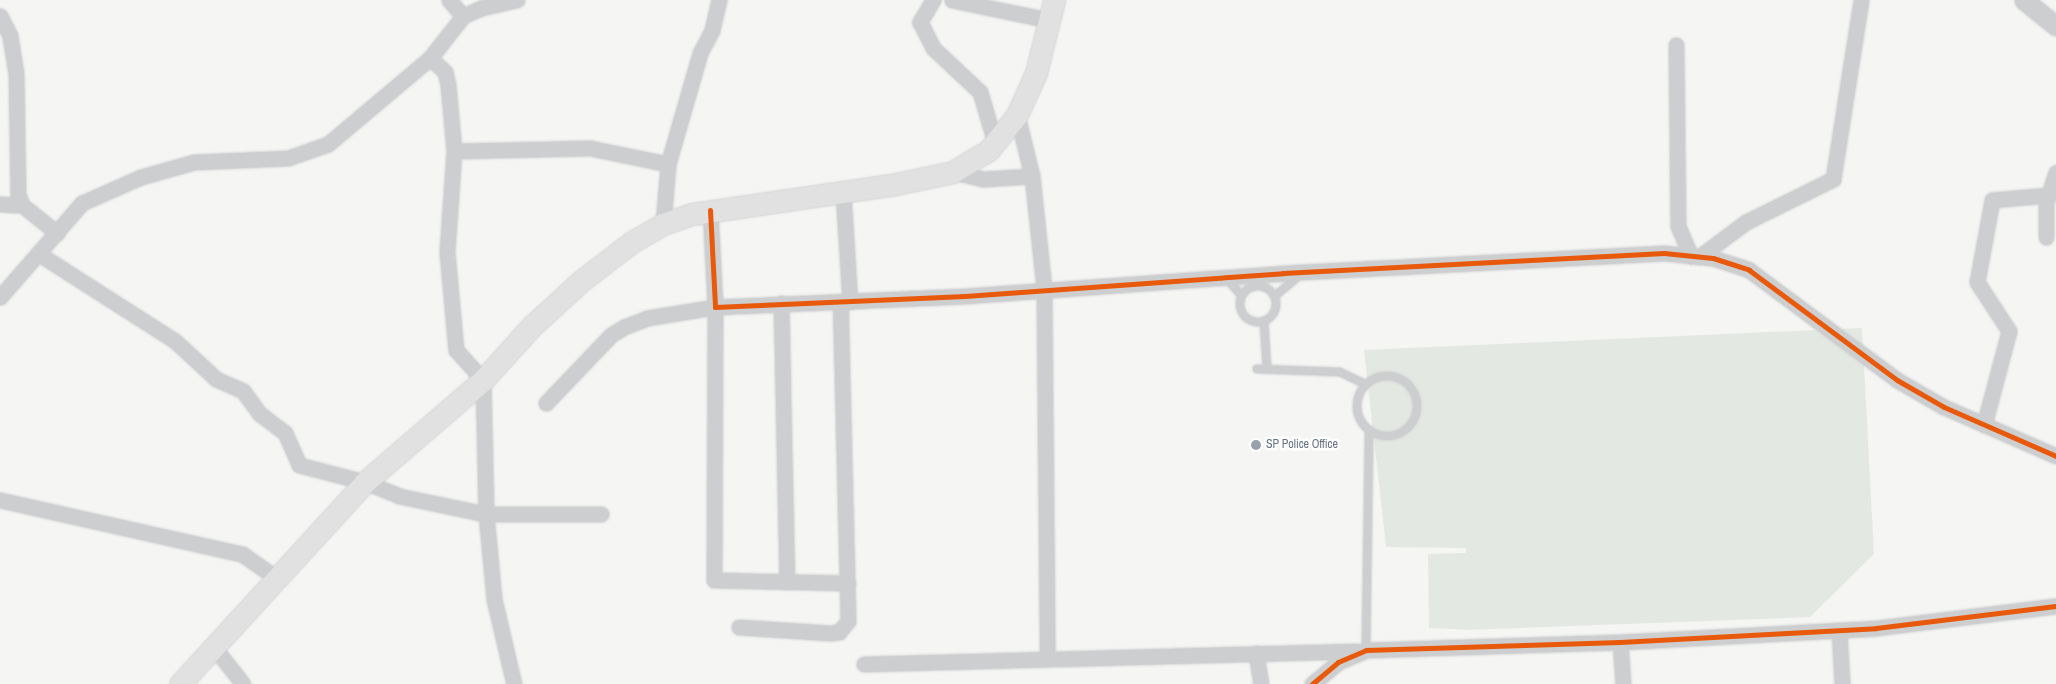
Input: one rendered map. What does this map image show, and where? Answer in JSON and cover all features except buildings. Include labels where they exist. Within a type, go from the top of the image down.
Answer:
[{"type":"main road","points":[[180,684],[274,577],[365,482],[483,380],[532,326],[581,280],[632,242],[663,224],[710,210],[843,192],[953,172],[989,150],[1017,115],[1036,73],[1052,10]]},
{"type":"street","points":[[449,0],[463,16]]},
{"type":"street","points":[[0,297],[82,203],[141,177],[194,162],[288,158],[328,144],[430,58],[463,16],[481,8],[517,0]]},
{"type":"street","points":[[663,224],[668,164],[700,53],[712,30],[719,0]]},
{"type":"street","points":[[933,0],[920,22],[933,48],[980,92],[995,143]]},
{"type":"street","points":[[952,0],[1052,10]]},
{"type":"street","points":[[1695,256],[1746,222],[1833,179],[1861,0]]},
{"type":"street","points":[[2024,0],[2056,26]]},
{"type":"street","points":[[0,16],[10,36],[16,72],[18,194],[22,205],[57,233]]},
{"type":"street","points":[[1676,45],[1678,226],[1695,256]]},
{"type":"street","points":[[430,58],[445,72],[454,151],[447,252],[456,350],[483,380],[486,514],[494,599],[514,684]]},
{"type":"street","points":[[1017,115],[1032,176],[1044,290],[1047,659]]},
{"type":"street","points":[[454,151],[590,148],[668,164]]},
{"type":"street","points":[[953,172],[983,179],[1032,176]]},
{"type":"street","points":[[2046,237],[2048,195],[2056,173]]},
{"type":"street","points":[[739,627],[839,632],[848,621],[843,192]]},
{"type":"street","points":[[1984,425],[2009,331],[1977,282],[1992,200],[2048,195]]},
{"type":"street","points":[[0,204],[22,205]]},
{"type":"street","points":[[710,210],[715,307],[714,580],[848,583]]},
{"type":"street","points":[[39,254],[175,341],[216,379],[243,391],[260,414],[284,433],[299,464],[365,482],[399,496],[486,514],[601,514]]},
{"type":"street","points":[[546,402],[611,335],[624,326],[647,318],[715,307],[845,302],[1304,272],[1607,256],[1695,256],[1749,270],[1898,380],[1984,425],[2056,456]]},
{"type":"street","points":[[781,303],[787,582]]},
{"type":"street","points":[[0,500],[242,554],[274,577]]},
{"type":"street","points":[[864,664],[1620,642],[1839,630],[2056,606]]},
{"type":"street","points":[[1839,630],[1842,684]]},
{"type":"street","points":[[1620,642],[1623,684]]},
{"type":"street","points":[[213,646],[243,684]]},
{"type":"street","points":[[1312,684],[1338,662],[1366,650]]},
{"type":"street","points":[[1256,653],[1261,684]]},
{"type":"lane","points":[[1224,277],[1242,296],[1242,314],[1252,321],[1264,322],[1274,314],[1275,296],[1304,272]]},
{"type":"lane","points":[[1242,296],[1250,288],[1261,286],[1275,296]]},
{"type":"lane","points":[[1264,322],[1267,369]]},
{"type":"lane","points":[[1256,369],[1340,372],[1365,384]]},
{"type":"lane","points":[[1394,376],[1411,388],[1417,405],[1411,423],[1404,430],[1387,435],[1369,430],[1362,423],[1357,408],[1359,393],[1365,384],[1374,378],[1394,376]]},
{"type":"lane","points":[[1366,650],[1369,430]]},
{"type":"shaded area","points":[[1862,328],[1874,554],[1810,617],[1468,630],[1429,628],[1428,554],[1466,553],[1466,548],[1386,547],[1364,350]]},
{"type":"cycle path","points":[[710,210],[715,307],[965,296],[1283,273],[1664,253],[1713,258],[1749,270],[1897,380],[1944,407],[2056,456]]},
{"type":"cycle path","points":[[1312,684],[1338,662],[1366,650],[1620,642],[1876,628],[2056,606]]},
{"type":"place","name":"SP Police Office","points":[[1256,445]]}]
